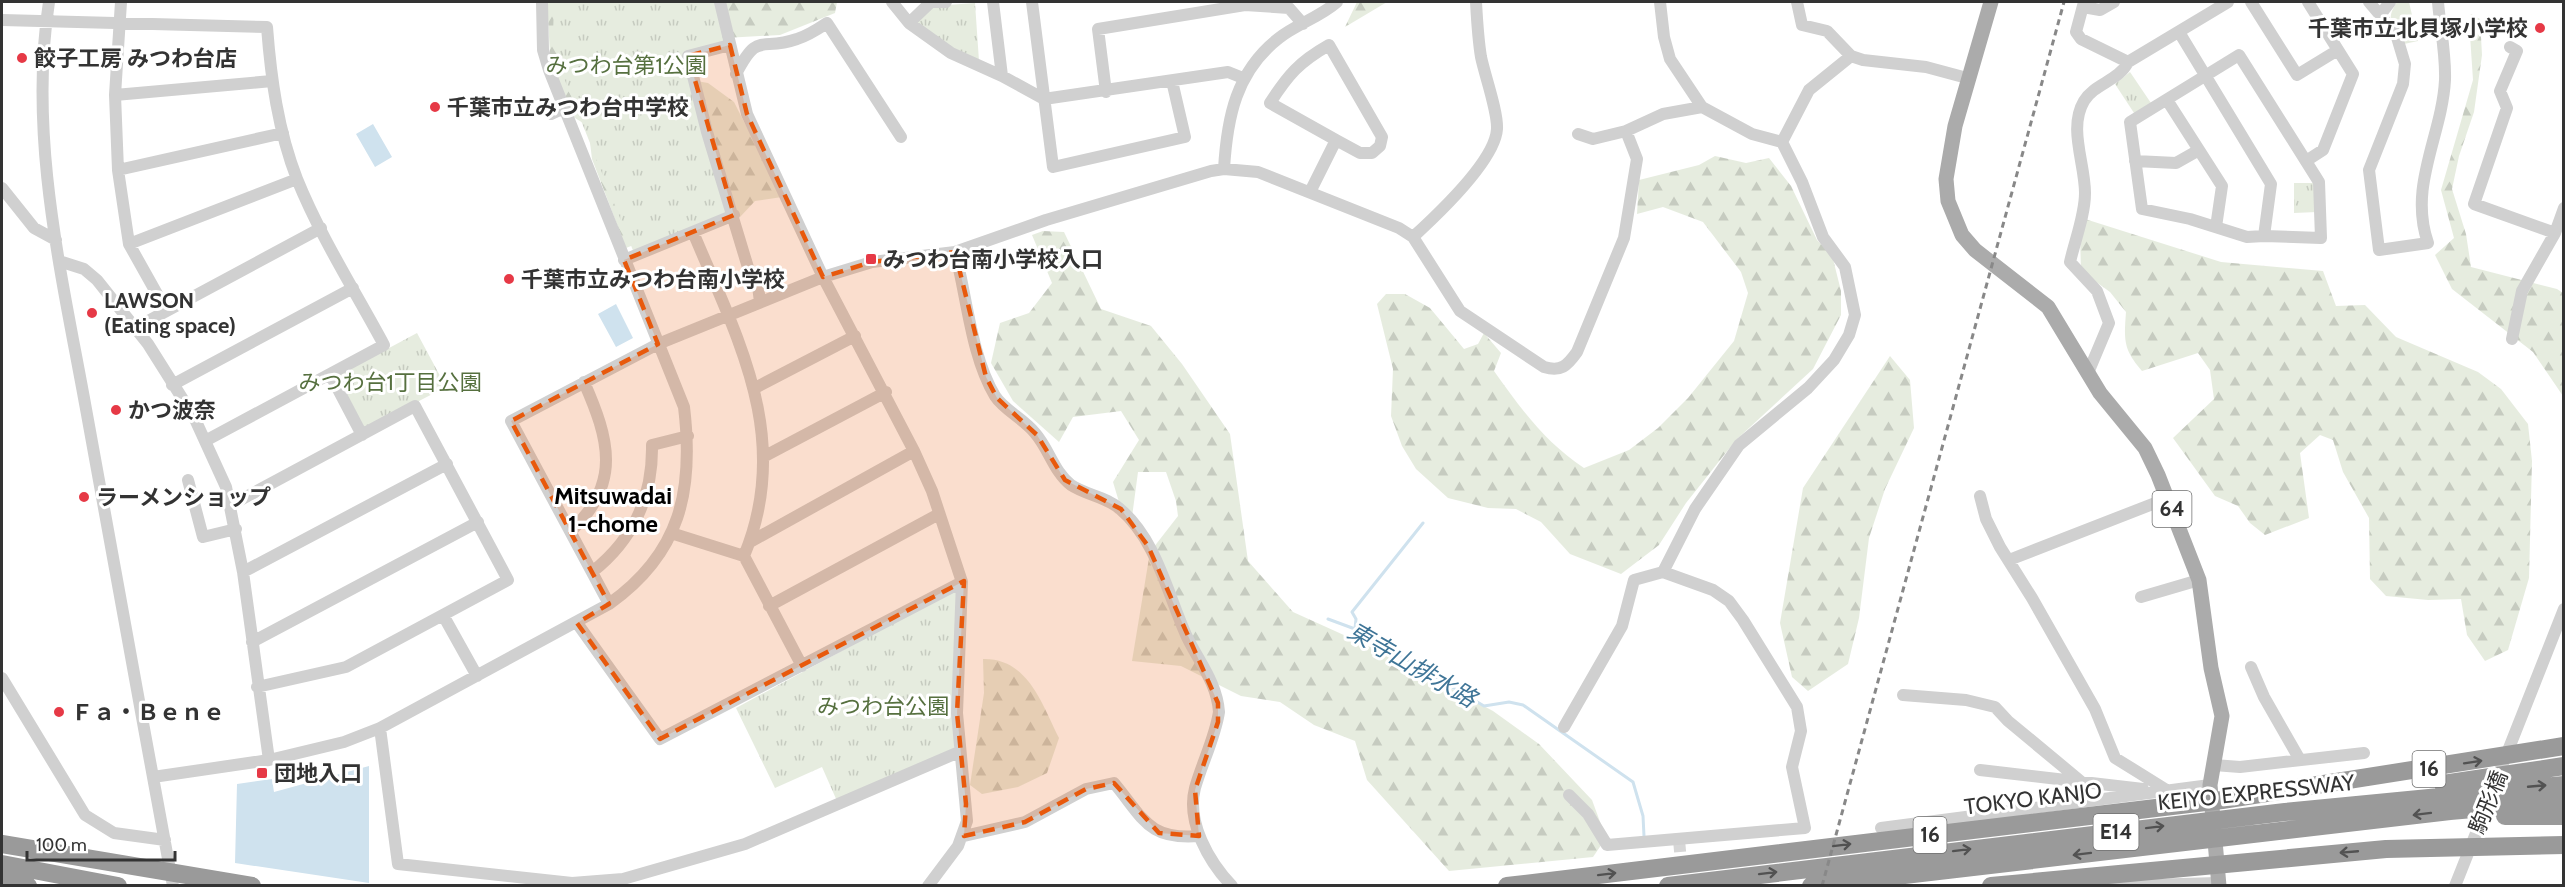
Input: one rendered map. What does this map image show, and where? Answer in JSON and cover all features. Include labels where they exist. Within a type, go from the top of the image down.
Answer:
[{"type":"highway","name":"TOKYO KANJO","points":[[1507,885],[2222,800],[2504,761],[2564,746]]},
{"type":"highway","points":[[2285,812],[2564,766]]},
{"type":"highway","name":"KEIYO EXPRESSWAY","points":[[1668,885],[2285,812],[2564,784]]},
{"type":"highway","name":"KEIYO EXPRESSWAY","points":[[1811,885],[2450,811],[2564,801]]},
{"type":"highway","points":[[2450,811],[2473,816],[2564,816]]},
{"type":"highway","points":[[1991,885],[2472,841],[2564,845]]},
{"type":"highway","points":[[2,844],[172,879],[252,885]]},
{"type":"highway","points":[[2,864],[118,885]]},
{"type":"highway","points":[[2,880],[28,885]]},
{"type":"main road","name":"64","points":[[1991,2],[1967,78],[1955,126],[1946,179],[1948,201],[1953,219],[1962,235],[1975,250],[2014,278],[2048,307],[2088,373],[2145,448],[2168,498],[2199,580],[2211,668],[2222,716],[2210,785],[2219,884]]},
{"type":"street","points":[[49,2],[42,71],[45,156],[56,240],[172,879]]},
{"type":"street","points":[[121,2],[115,95],[118,170],[129,244],[166,310]]},
{"type":"street","points":[[153,777],[269,760],[326,747],[380,728],[609,604],[637,584],[654,563],[671,533],[686,491],[688,436],[684,407],[624,260],[543,50],[542,2]]},
{"type":"street","points":[[720,2],[747,114],[823,277],[886,392],[914,451],[962,582],[957,712],[959,752],[966,804],[964,836],[928,885]]},
{"type":"street","points":[[892,2],[909,23],[951,53],[1002,76],[1044,99],[1106,92],[1228,72],[1243,78]]},
{"type":"street","points":[[909,23],[931,2],[946,2]]},
{"type":"street","points":[[993,2],[1002,76]]},
{"type":"street","points":[[1032,2],[1053,167],[1185,137],[1172,81]]},
{"type":"street","points":[[1224,169],[1226,131],[1243,78],[1253,63],[1279,38],[1338,2]]},
{"type":"street","points":[[1413,237],[1449,204],[1493,144],[1497,129],[1481,56],[1476,2]]},
{"type":"street","points":[[1660,2],[1664,37],[1670,59],[1702,107],[1752,134],[1782,142],[1802,182],[1823,237],[1845,267],[1855,315],[1849,335],[1834,360],[1808,388],[1740,445],[1695,509],[1662,572]]},
{"type":"street","points":[[1797,2],[1802,25],[1827,32],[1851,56],[1863,60],[1926,67],[1967,78]]},
{"type":"street","points":[[2114,2],[2100,10],[2083,4],[2076,32],[2081,39],[2128,62]]},
{"type":"street","points":[[2088,373],[2109,323],[2097,291],[2070,261],[2085,194],[2076,121],[2084,101],[2104,83],[2124,71],[2128,62],[2228,2]]},
{"type":"street","points":[[2251,2],[2297,75],[2338,50]]},
{"type":"street","points":[[2306,161],[2323,150],[2353,74],[2308,2]]},
{"type":"street","points":[[2369,2],[2396,34],[2405,64],[2403,84],[2369,170],[2379,250],[2428,243],[2421,224],[2423,179],[2445,80],[2438,2]]},
{"type":"street","points":[[2380,15],[2390,2]]},
{"type":"street","points":[[1106,92],[1098,29],[1200,7],[1245,5],[1288,8],[1303,24]]},
{"type":"street","points":[[2,20],[267,27],[272,81],[283,133],[297,179],[384,345],[205,441]]},
{"type":"street","points":[[736,74],[748,52],[761,44],[797,40],[827,24],[901,137]]},
{"type":"street","points":[[2179,32],[2271,184],[2264,236]]},
{"type":"street","points":[[730,45],[688,56],[707,132],[750,274],[758,286],[760,302]]},
{"type":"street","points":[[1329,45],[1382,137],[1380,146],[1372,153],[1360,153],[1336,140],[1270,103],[1291,71],[1308,57],[1329,45]]},
{"type":"street","points":[[2518,51],[2500,91],[2507,108],[2474,204],[2559,227]]},
{"type":"street","points":[[2239,55],[2319,182],[2321,238],[2247,237],[2142,209],[2130,122],[2166,100],[2239,55]]},
{"type":"street","points":[[1782,142],[1809,90],[1851,56]]},
{"type":"street","points":[[115,95],[272,81]]},
{"type":"street","points":[[2166,100],[2222,186],[2216,227]]},
{"type":"street","points":[[1578,134],[1593,139],[1626,131],[1663,114],[1702,107]]},
{"type":"street","points":[[551,114],[564,108]]},
{"type":"street","points":[[609,604],[512,421],[658,344],[823,277],[872,262],[955,252],[1046,220],[1224,169],[1258,172],[1400,228],[1413,237],[1460,311],[1544,367],[1556,371],[1568,365],[1577,352],[1591,312],[1624,238],[1637,159],[1626,131]]},
{"type":"street","points":[[118,170],[283,133]]},
{"type":"street","points":[[1310,192],[1336,140]]},
{"type":"street","points":[[2135,160],[2176,163],[2199,150]]},
{"type":"street","points":[[129,244],[297,179]]},
{"type":"street","points":[[2,188],[34,228],[56,240]]},
{"type":"street","points":[[2512,339],[2522,291],[2559,227],[2564,208]]},
{"type":"street","points":[[624,260],[734,215]]},
{"type":"street","points":[[135,328],[321,228]]},
{"type":"street","points":[[693,232],[742,347],[755,388],[765,456],[763,486],[750,542],[744,556]]},
{"type":"street","points":[[955,252],[986,377],[997,398],[1024,420],[1037,435],[1065,480],[1074,487],[1114,505],[1129,520],[1148,546],[1188,639],[1213,687],[1218,703],[1218,722],[1195,790],[1199,836],[1214,864],[1232,885]]},
{"type":"street","points":[[59,261],[84,269],[117,302],[194,417],[205,441],[231,505],[236,529],[269,760]]},
{"type":"street","points":[[172,385],[353,288]]},
{"type":"street","points":[[755,388],[855,336]]},
{"type":"street","points":[[330,374],[362,435]]},
{"type":"street","points":[[571,531],[593,507],[600,491],[607,461],[604,432],[584,382]]},
{"type":"street","points":[[765,456],[886,392]]},
{"type":"street","points":[[231,505],[415,406],[508,580],[346,667],[257,687]]},
{"type":"street","points":[[592,572],[614,553],[637,521],[650,482],[652,445],[688,436]]},
{"type":"street","points":[[750,542],[914,451]]},
{"type":"street","points":[[243,572],[447,464]]},
{"type":"street","points":[[188,480],[203,537],[236,529]]},
{"type":"street","points":[[1980,496],[1986,519],[2095,709],[2115,758],[2165,789]]},
{"type":"street","points":[[2009,560],[2168,498]]},
{"type":"street","points":[[770,606],[939,514]]},
{"type":"street","points":[[252,642],[478,522]]},
{"type":"street","points":[[671,533],[744,556],[802,666]]},
{"type":"street","points":[[1564,727],[1622,626],[1634,580],[1662,572],[1713,590],[1728,602],[1743,620],[1797,707],[1802,731],[1792,767],[1805,828],[1607,845],[1588,814],[1569,795]]},
{"type":"street","points":[[2141,597],[2199,580]]},
{"type":"street","points":[[577,623],[660,739],[962,582]]},
{"type":"street","name":"駒形橋","points":[[2455,885],[2564,609]]},
{"type":"street","points":[[443,615],[477,676]]},
{"type":"street","points":[[2251,667],[2264,697],[2300,760]]},
{"type":"street","points":[[2,678],[81,810],[97,825],[126,836],[165,840]]},
{"type":"street","points":[[1903,695],[1966,700],[1995,707],[2008,721],[2085,784]]},
{"type":"street","points":[[380,728],[398,864],[572,883],[623,879],[745,844],[959,752]]},
{"type":"street","points":[[2214,765],[2240,767],[2364,753]]},
{"type":"street","points":[[1980,770],[2020,772],[2085,784],[2137,787],[2150,792]]},
{"type":"street","points":[[964,836],[1025,822],[1086,789],[1114,783],[1150,827],[1159,833],[1170,837],[1199,836]]},
{"type":"street","points":[[1881,828],[2067,805],[2165,789],[2210,785]]},
{"type":"street","points":[[2109,885],[2219,884]]},
{"type":"highlighted area","points":[[730,45],[747,114],[823,277],[872,262],[955,252],[986,377],[997,398],[1037,435],[1065,480],[1121,509],[1148,546],[1218,703],[1218,722],[1195,790],[1199,836],[1159,833],[1114,783],[1086,789],[1025,822],[964,836],[966,804],[957,713],[964,581],[660,739],[577,623],[609,604],[511,421],[658,344],[624,260],[734,215],[688,56]]},
{"type":"green space","name":"みつわ台第1公園","points":[[547,2],[837,2],[835,13],[780,35],[725,38],[682,52],[685,79],[708,83],[734,102],[782,197],[755,201],[740,217],[719,193],[700,219],[626,248],[592,159],[588,126],[570,115],[550,54]]},
{"type":"green space","name":"みつわ台第1公園","points":[[554,2],[717,2],[726,44],[686,53],[731,214],[634,253],[560,68],[553,36]]},
{"type":"green space","points":[[1357,2],[1387,2],[1345,27]]},
{"type":"green space","points":[[2397,2],[2409,2],[2418,41],[2404,44],[2394,28],[2391,14]]},
{"type":"green space","points":[[975,3],[979,61],[950,51],[917,25],[917,21],[934,6]]},
{"type":"green space","points":[[2471,14],[2480,19],[2482,55],[2474,112],[2459,156],[2452,189],[2466,234],[2471,267],[2557,289],[2563,293],[2563,396],[2533,352],[2452,289],[2435,255],[2454,238],[2441,190],[2473,80],[2469,20]]},
{"type":"green space","points":[[2130,72],[2153,106],[2136,116],[2115,84]]},
{"type":"green space","points":[[1715,156],[1746,163],[1769,158],[1791,186],[1817,240],[1832,255],[1841,291],[1841,315],[1813,369],[1736,440],[1686,503],[1659,545],[1621,574],[1570,554],[1541,522],[1516,509],[1488,508],[1448,498],[1416,469],[1402,446],[1391,416],[1393,369],[1377,304],[1386,294],[1405,294],[1430,308],[1464,349],[1478,344],[1484,333],[1501,353],[1494,371],[1514,399],[1557,447],[1584,468],[1629,450],[1658,428],[1688,398],[1734,341],[1748,293],[1741,272],[1703,222],[1663,207],[1637,214],[1639,180],[1699,165]]},
{"type":"green space","points":[[2294,183],[2316,183],[2317,212],[2294,213]]},
{"type":"green space","points":[[2085,219],[2221,262],[2323,271],[2336,306],[2365,305],[2396,337],[2478,372],[2501,389],[2528,424],[2532,461],[2529,578],[2508,650],[2485,661],[2467,635],[2461,599],[2428,600],[2386,596],[2370,579],[2369,518],[2343,472],[2333,440],[2320,435],[2300,453],[2309,518],[2265,535],[2250,523],[2238,506],[2215,496],[2173,438],[2214,399],[2210,370],[2198,353],[2142,371],[2131,356],[2126,344],[2126,312],[2110,292],[2081,271],[2080,236]]},
{"type":"green space","points":[[1043,231],[1064,232],[1101,309],[1151,326],[1182,364],[1230,434],[1248,561],[1293,612],[1388,655],[1493,711],[1539,744],[1592,800],[1606,838],[1593,857],[1449,871],[1367,780],[1355,741],[1314,725],[1280,702],[1241,696],[1181,666],[1132,661],[1150,552],[1178,516],[1176,501],[1166,472],[1138,472],[1132,517],[1119,502],[1113,482],[1139,440],[1121,411],[1073,417],[1059,442],[1013,401],[991,363],[1000,323],[1029,313],[1052,283],[1032,235]]},
{"type":"green space","name":"みつわ台1丁目公園","points":[[417,333],[446,387],[365,429],[337,376]]},
{"type":"green space","points":[[1890,356],[1910,380],[1914,428],[1885,489],[1869,538],[1859,618],[1848,664],[1808,691],[1792,677],[1780,623],[1803,488]]},
{"type":"green space","name":"みつわ台公園","points":[[958,588],[954,751],[837,801],[822,767],[775,788],[736,708]]},
{"type":"green space","points":[[983,659],[1011,666],[1032,685],[1059,738],[1047,773],[1018,787],[982,794],[970,785],[984,693]]},
{"type":"water","points":[[373,124],[392,157],[375,167],[356,134]]},
{"type":"water","points":[[616,304],[633,338],[616,347],[598,314]]},
{"type":"water","points":[[369,766],[369,883],[235,863],[237,784],[272,779],[274,792]]},
{"type":"waterway","points":[[1355,629],[1356,619],[1352,612],[1423,523]]},
{"type":"waterway","name":"東寺山排水路","points":[[1328,619],[1355,629],[1484,706],[1509,702],[1523,705],[1633,782],[1643,816],[1644,836]]},
{"type":"tunnel","points":[[1679,840],[1682,872]]},
{"type":"railway","points":[[1822,886],[2064,2]]},
{"type":"place","name":"千葉市立北貝塚小学校","points":[[2540,28]]},
{"type":"place","name":"餃子工房 みつわ台店","points":[[22,58]]},
{"type":"place","name":"千葉市立みつわ台中学校","points":[[435,107]]},
{"type":"place","name":"みつわ台南小学校入口","points":[[871,259]]},
{"type":"place","name":"千葉市立みつわ台南小学校","points":[[509,279]]},
{"type":"place","name":"LAWSON (Eating space)","points":[[92,313]]},
{"type":"place","name":"かつ波奈","points":[[116,410]]},
{"type":"place","name":"ラーメンショップ","points":[[84,497]]},
{"type":"place","name":"Ｆａ・Ｂｅｎｅ","points":[[59,712]]},
{"type":"place","name":"団地入口","points":[[262,773]]},
{"type":"district","name":"Mitsuwadai 1-chome","points":[[613,510]]}]
